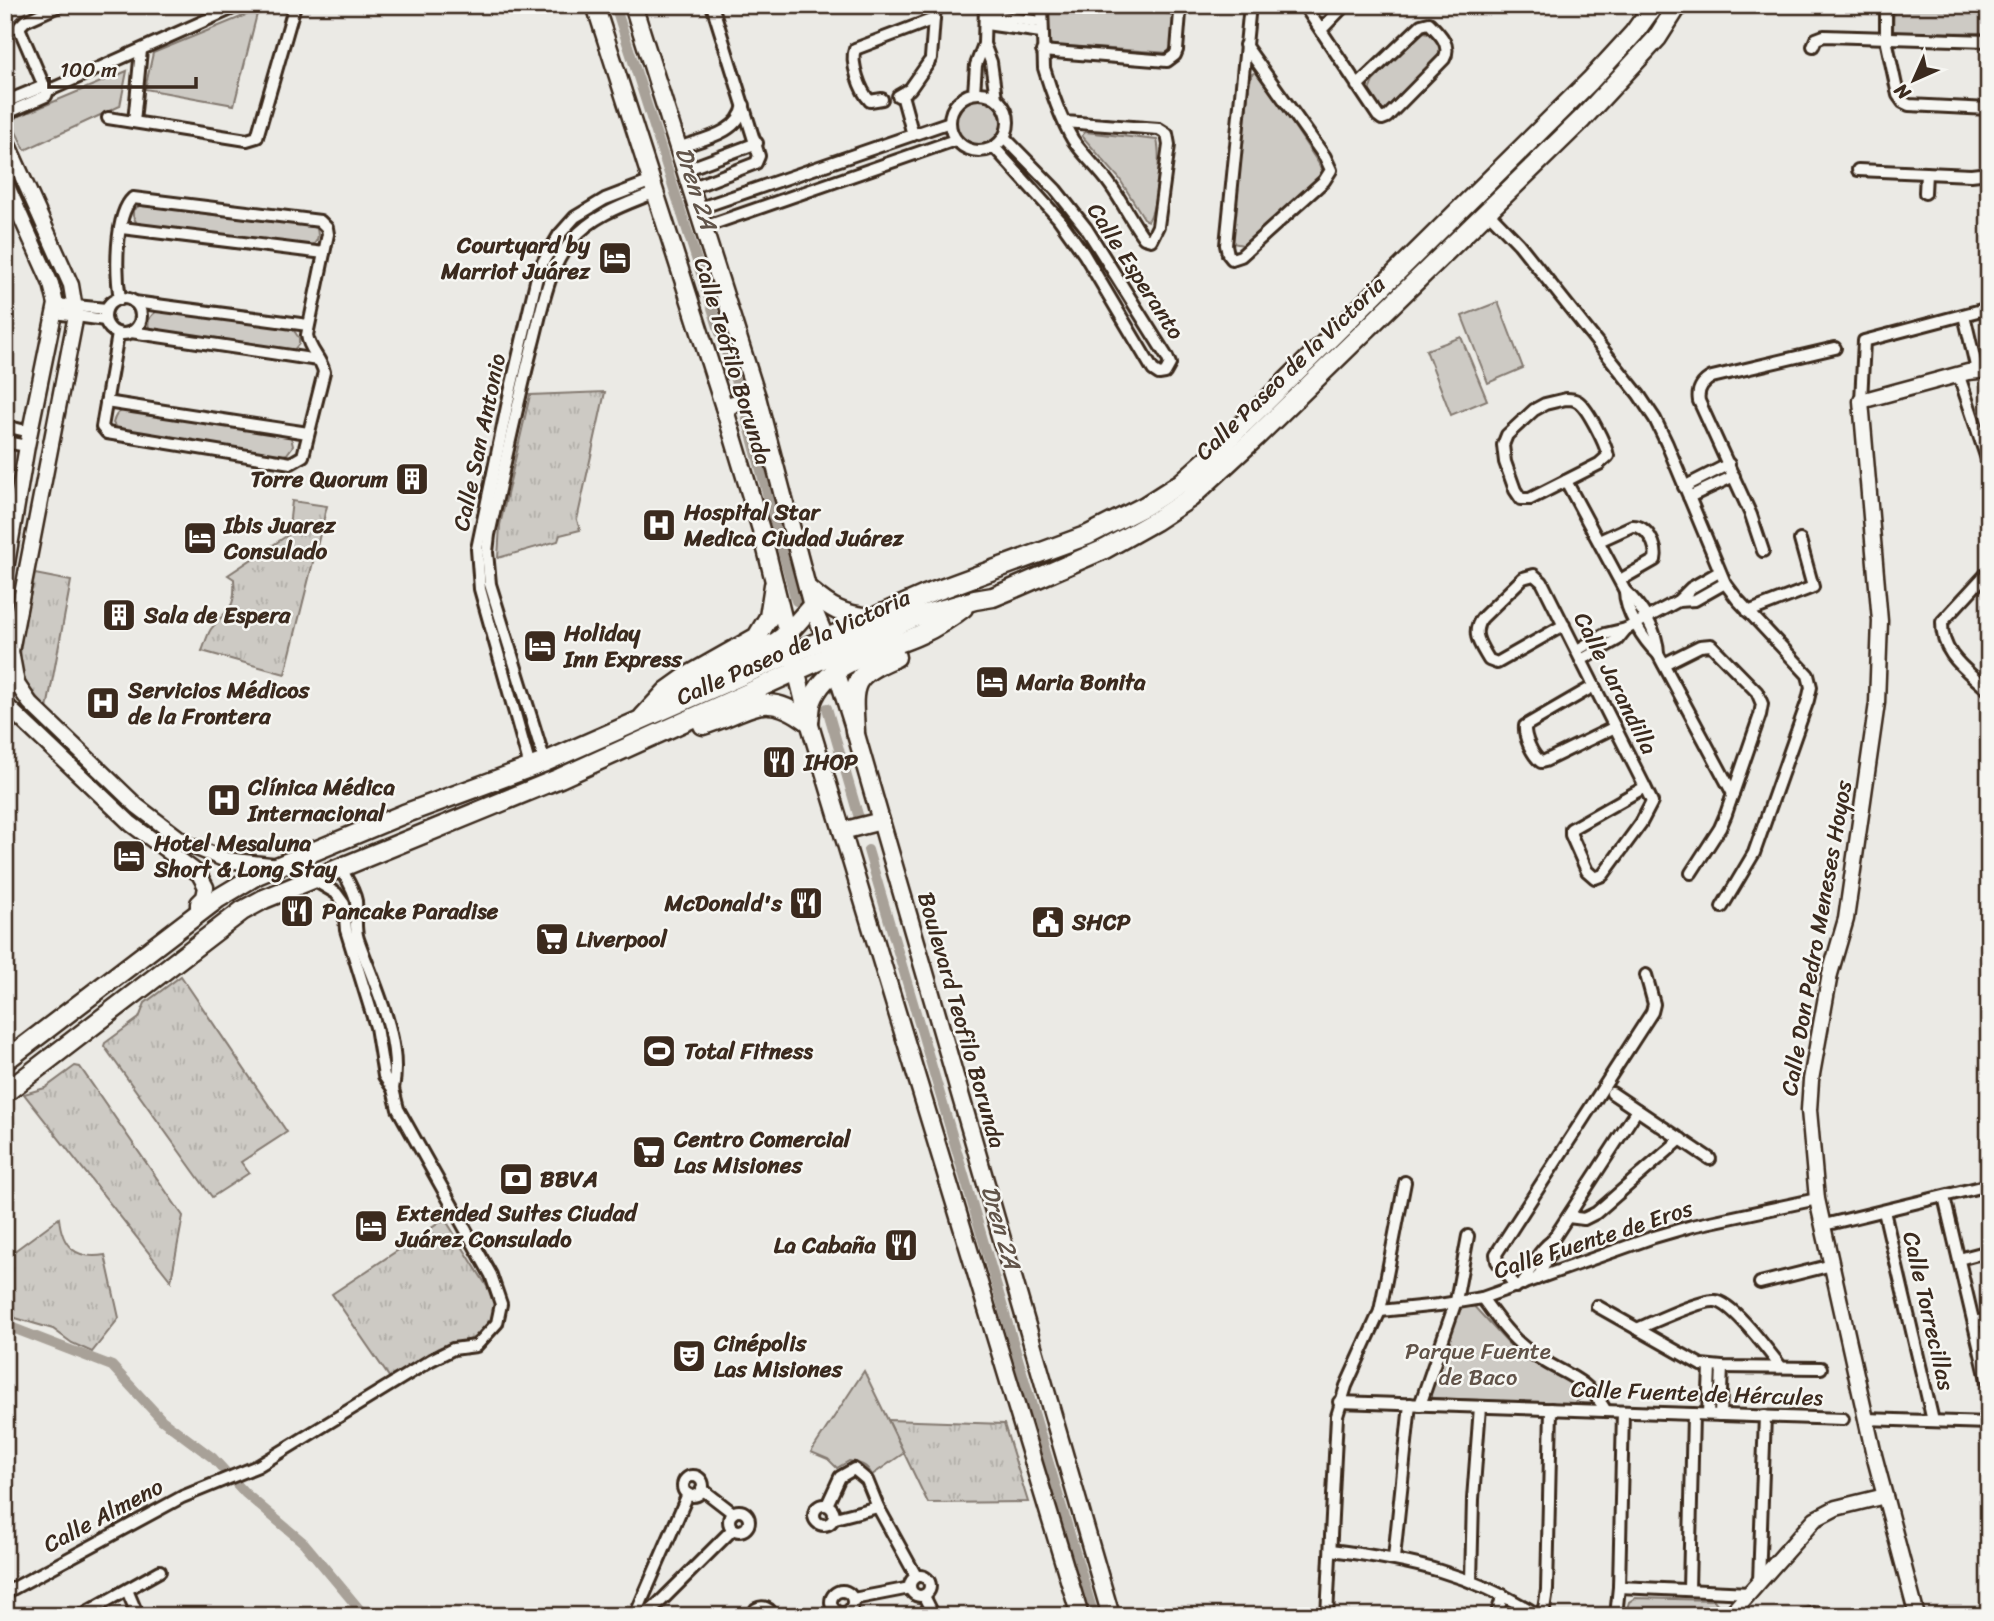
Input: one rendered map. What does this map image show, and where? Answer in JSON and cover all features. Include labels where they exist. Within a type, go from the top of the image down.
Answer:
[{"type":"main road","name":"Calle Teófilo Borunda","points":[[595,5],[724,407],[762,533],[792,653]]},
{"type":"main road","name":"Calle Teófilo Borunda","points":[[633,5],[757,397],[811,598],[830,655]]},
{"type":"main road","name":"Calle Paseo de la Victoria","points":[[5,1061],[240,884],[404,814],[538,765],[636,724],[792,653],[830,655],[871,618],[1088,535],[1146,506],[1181,483],[1272,395],[1590,81],[1634,33],[1654,5]]},
{"type":"main road","name":"Calle Paseo de la Victoria","points":[[5,1093],[242,911],[340,867],[666,732],[915,617],[984,598],[1105,549],[1155,521],[1190,498],[1256,436],[1582,118],[1657,38],[1678,5]]},
{"type":"main road","points":[[1582,118],[1594,91],[1590,81]]},
{"type":"main road","points":[[1256,436],[1253,426],[1272,401],[1272,395]]},
{"type":"main road","points":[[724,407],[757,397]]},
{"type":"main road","points":[[855,731],[855,690],[863,673],[934,641],[1003,580],[1061,553],[1088,535]]},
{"type":"main road","points":[[636,724],[667,691],[757,636],[769,618],[774,586]]},
{"type":"main road","points":[[560,778],[570,763],[656,722],[694,685],[786,635],[811,598],[848,615],[871,618]]},
{"type":"main road","points":[[792,653],[809,722],[1080,1616]]},
{"type":"main road","points":[[809,722],[811,703],[823,683],[830,655]]},
{"type":"main road","name":"Boulevard Teofilo Borunda","points":[[830,655],[855,731],[1111,1616]]},
{"type":"main road","points":[[666,732],[700,726],[765,704],[778,704],[796,712],[809,722]]},
{"type":"main road","points":[[471,813],[497,792],[539,774],[538,765]]},
{"type":"main road","points":[[842,831],[881,821]]},
{"type":"street","points":[[5,114],[46,96],[47,87],[20,26],[25,21],[61,5]]},
{"type":"street","points":[[5,102],[47,87],[52,89],[240,5]]},
{"type":"street","points":[[108,118],[247,139],[257,137],[295,5]]},
{"type":"street","points":[[691,188],[756,163],[760,156],[712,5]]},
{"type":"street","points":[[913,135],[900,95],[914,85],[930,60],[935,5]]},
{"type":"street","points":[[1042,5],[1042,51],[1046,75],[1065,122],[1074,142],[1112,187],[1144,238],[1151,240],[1155,237],[1170,145],[1167,134],[1159,129],[1065,122]]},
{"type":"street","points":[[1042,51],[1167,61],[1177,50],[1180,13],[1171,5]]},
{"type":"street","points":[[1245,45],[1325,157],[1331,170],[1324,181],[1241,256],[1235,258],[1229,257],[1226,245],[1245,45],[1250,5]]},
{"type":"street","points":[[1304,5],[1357,86],[1382,118],[1387,117],[1447,53],[1446,43],[1429,23],[1421,25],[1357,86]]},
{"type":"street","points":[[1321,30],[1345,5]]},
{"type":"street","points":[[1886,5],[1886,39],[1900,100],[1909,105],[1989,109]]},
{"type":"street","points":[[974,93],[976,65],[984,44],[986,15],[1041,27]]},
{"type":"street","points":[[883,99],[870,101],[864,94],[853,58],[855,49],[934,19]]},
{"type":"street","points":[[1813,46],[1816,39],[1824,36],[1989,41]]},
{"type":"street","points":[[984,44],[991,62],[996,98]]},
{"type":"street","points":[[134,122],[141,50]]},
{"type":"street","points":[[974,93],[985,93],[996,98],[1009,116],[1005,138],[995,148],[984,152],[963,147],[955,139],[950,122],[954,107],[966,96],[974,93]]},
{"type":"street","points":[[678,148],[728,130],[739,120],[744,106]]},
{"type":"street","points":[[697,209],[950,122]]},
{"type":"street","points":[[5,138],[71,285],[76,311],[11,652],[14,677],[30,703],[151,818],[187,844],[226,860],[280,866]]},
{"type":"street","name":"Calle Esperanto","points":[[995,148],[1059,219],[1153,370],[1158,374],[1165,373],[1169,369],[1169,361],[1086,228],[1056,190],[1005,138]]},
{"type":"street","points":[[704,228],[955,139]]},
{"type":"street","points":[[685,170],[757,144]]},
{"type":"street","points":[[1858,170],[1989,173]]},
{"type":"street","points":[[1926,173],[1926,193]]},
{"type":"street","points":[[5,183],[51,284],[55,309],[5,575]]},
{"type":"street","name":"Calle San Antonio","points":[[538,765],[490,584],[489,535],[522,388],[555,264],[575,236],[593,221],[654,186]]},
{"type":"street","name":"Calle San Antonio","points":[[538,765],[480,589],[477,549],[512,385],[544,262],[559,235],[575,217],[605,199],[654,186]]},
{"type":"street","points":[[118,334],[102,427],[110,435],[291,463],[303,456],[324,372],[308,343],[308,326],[328,234],[327,228],[320,220],[137,198],[127,205],[116,256],[120,299]]},
{"type":"street","points":[[1487,211],[1522,247],[1639,395],[1659,427],[1725,583],[1748,612],[1808,675],[1811,687],[1754,853],[1722,907]]},
{"type":"street","points":[[122,228],[324,253]]},
{"type":"street","points":[[308,326],[120,299],[112,302],[106,314],[110,329],[118,334],[131,332],[318,360]]},
{"type":"street","points":[[131,332],[140,320],[139,310],[134,302]]},
{"type":"street","points":[[1861,401],[1983,370],[1964,315],[1989,308]]},
{"type":"street","points":[[55,309],[106,314]]},
{"type":"street","name":"Calle Don Pedro Meneses Hoyos","points":[[1917,1616],[1865,1419],[1817,1199],[1810,1110],[1811,1080],[1830,974],[1846,919],[1877,703],[1880,621],[1861,401],[1864,341],[1964,315]]},
{"type":"street","points":[[1131,334],[1146,323]]},
{"type":"street","points":[[1763,551],[1751,514],[1699,401],[1698,392],[1704,382],[1712,377],[1835,348]]},
{"type":"street","points":[[1959,376],[1989,465]]},
{"type":"street","points":[[1566,399],[1577,401],[1586,411],[1606,447],[1608,456],[1566,481],[1530,499],[1521,499],[1505,462],[1503,445],[1507,435],[1520,421],[1545,404],[1566,399]]},
{"type":"street","points":[[106,402],[308,433]]},
{"type":"street","points":[[5,426],[29,439]]},
{"type":"street","points":[[5,442],[29,439]]},
{"type":"street","points":[[1686,492],[1729,464]]},
{"type":"street","points":[[1686,492],[1734,475]]},
{"type":"street","points":[[1566,481],[1622,585],[1634,600],[1636,624],[1661,659],[1733,794]]},
{"type":"street","points":[[1598,541],[1632,526],[1637,525],[1646,530],[1656,554],[1655,560],[1622,585]]},
{"type":"street","points":[[1748,612],[1813,587],[1800,540]]},
{"type":"street","points":[[9,557],[28,560]]},
{"type":"street","points":[[1989,571],[1942,622],[1942,637],[1948,652],[1989,691]]},
{"type":"street","points":[[1579,655],[1610,632],[1636,624],[1678,601],[1691,588],[1719,572]]},
{"type":"street","name":"Calle Jarandilla","points":[[1564,625],[1497,663],[1489,660],[1476,637],[1477,625],[1482,618],[1523,578],[1534,575],[1542,582],[1564,625],[1645,787],[1652,802],[1641,823],[1603,875],[1595,878],[1571,835],[1571,829],[1645,787]]},
{"type":"street","points":[[1678,601],[1695,600],[1725,583]]},
{"type":"street","points":[[1661,659],[1711,645],[1757,692],[1762,704],[1720,828],[1691,873]]},
{"type":"street","points":[[1594,686],[1525,726],[1524,731],[1536,758],[1541,762],[1545,761],[1615,727]]},
{"type":"street","points":[[20,690],[5,702],[141,832],[186,863],[203,879],[205,892],[198,903],[198,914]]},
{"type":"street","points":[[141,832],[151,818]]},
{"type":"street","points":[[340,867],[355,898],[358,938],[370,967],[388,1027],[396,1074],[393,1089]]},
{"type":"street","name":"Calle Almeno","points":[[5,1593],[182,1497],[258,1466],[431,1360],[453,1349],[475,1346],[497,1323],[501,1304],[491,1275],[398,1109],[393,1089],[384,1076],[376,1027],[346,930],[344,904],[336,893],[312,879]]},
{"type":"street","points":[[1637,1110],[1552,1241],[1545,1246],[1519,1286],[1497,1261],[1496,1254],[1651,1012],[1654,1004],[1646,975]]},
{"type":"street","points":[[1612,1093],[1710,1159]]},
{"type":"street","points":[[1568,1217],[1584,1219],[1596,1213],[1681,1139]]},
{"type":"street","points":[[1327,1616],[1335,1431],[1339,1402],[1380,1311],[1405,1182]]},
{"type":"street","points":[[1824,1226],[1989,1185]]},
{"type":"street","points":[[1944,1198],[1989,1388]]},
{"type":"street","name":"Calle Fuente de Eros","points":[[1380,1311],[1439,1306],[1482,1298],[1654,1237],[1817,1199]]},
{"type":"street","name":"Calle Torrecillas","points":[[1884,1211],[1933,1421]]},
{"type":"street","points":[[1394,1558],[1415,1404],[1456,1301],[1468,1236]]},
{"type":"street","points":[[1537,1279],[1552,1250],[1552,1241]]},
{"type":"street","points":[[1959,1259],[1989,1251]]},
{"type":"street","points":[[1760,1283],[1832,1265]]},
{"type":"street","points":[[1482,1298],[1518,1342],[1588,1386],[1606,1411]]},
{"type":"street","points":[[1637,1329],[1707,1302],[1719,1301],[1734,1312],[1781,1367]]},
{"type":"street","points":[[1597,1306],[1693,1361],[1710,1367],[1821,1368]]},
{"type":"street","points":[[1974,1322],[1989,1319]]},
{"type":"street","points":[[1708,1414],[1710,1367]]},
{"type":"street","points":[[1720,1415],[1722,1367]]},
{"type":"street","name":"Calle Fuente de Hércules","points":[[1339,1402],[1843,1419]]},
{"type":"street","points":[[1471,1581],[1473,1499],[1480,1407]]},
{"type":"street","points":[[1331,1550],[1394,1558],[1428,1566],[1503,1595],[1541,1616],[1547,1590],[1551,1409]]},
{"type":"street","points":[[1616,1616],[1623,1412]]},
{"type":"street","points":[[1689,1589],[1693,1414]]},
{"type":"street","points":[[1755,1587],[1765,1416]]},
{"type":"street","points":[[1865,1419],[1989,1423]]},
{"type":"street","points":[[878,1507],[835,1518],[830,1524],[823,1526],[814,1519],[817,1508],[827,1505],[840,1477],[853,1469],[867,1480],[878,1507],[916,1576]]},
{"type":"street","points":[[688,1494],[683,1485],[685,1479],[692,1476],[701,1479],[702,1489],[733,1513],[745,1514],[749,1522],[747,1528],[741,1531],[733,1529],[729,1521],[733,1513]]},
{"type":"street","points":[[688,1494],[694,1495],[702,1489]]},
{"type":"street","points":[[635,1616],[688,1494]]},
{"type":"street","points":[[1729,1616],[1822,1514],[1885,1496]]},
{"type":"street","points":[[827,1505],[834,1510],[835,1518]]},
{"type":"street","points":[[635,1616],[643,1615],[656,1606],[733,1529]]},
{"type":"street","points":[[80,1616],[160,1571]]},
{"type":"street","points":[[909,1588],[916,1576],[924,1576],[929,1581],[929,1591],[924,1596]]},
{"type":"street","points":[[1619,1587],[1755,1587]]},
{"type":"street","points":[[909,1588],[915,1595],[924,1596]]},
{"type":"street","points":[[853,1598],[909,1588]]},
{"type":"street","points":[[127,1590],[138,1616]]},
{"type":"street","points":[[1496,1616],[1503,1595]]},
{"type":"street","points":[[924,1596],[934,1616]]},
{"type":"street","points":[[101,1605],[106,1616]]},
{"type":"street","points":[[752,1616],[756,1609],[763,1607],[769,1610],[772,1616]]},
{"type":"street","points":[[1803,1616],[1837,1616]]},
{"type":"green space","points":[[1049,5],[1095,5],[1172,14],[1175,25],[1170,53],[1052,45],[1048,40]]},
{"type":"green space","points":[[1894,5],[1989,5],[1989,33],[1893,32]]},
{"type":"green space","points":[[258,10],[234,105],[145,89],[153,53]]},
{"type":"green space","points":[[1421,32],[1430,34],[1437,40],[1441,48],[1440,57],[1389,109],[1384,110],[1378,106],[1369,91],[1373,81]]},
{"type":"green space","points":[[127,71],[120,106],[25,150],[10,120]]},
{"type":"green space","points":[[1258,71],[1323,173],[1243,245],[1232,243],[1249,86],[1252,74]]},
{"type":"green space","points":[[980,97],[998,104],[1005,122],[998,140],[980,147],[962,140],[955,122],[962,104]]},
{"type":"green space","points":[[1085,132],[1157,140],[1157,181],[1154,205],[1148,221],[1119,178],[1082,136]]},
{"type":"green space","points":[[144,203],[316,226],[318,237],[312,246],[137,224],[133,210]]},
{"type":"green space","points":[[1498,302],[1523,368],[1488,383],[1462,316]]},
{"type":"green space","points":[[157,311],[292,328],[299,338],[299,344],[293,351],[152,331],[149,329],[149,321]]},
{"type":"green space","points":[[1461,337],[1487,400],[1451,415],[1426,350]]},
{"type":"green space","points":[[605,392],[577,520],[580,530],[560,535],[558,541],[498,558],[500,525],[530,395]]},
{"type":"green space","points":[[124,410],[286,433],[291,437],[293,446],[287,454],[279,457],[118,431],[113,423],[117,415]]},
{"type":"green space","points":[[292,501],[327,506],[285,674],[202,651],[211,629],[232,603],[234,579],[228,575],[288,535]]},
{"type":"green space","points":[[35,574],[71,581],[47,709],[28,687],[21,667],[21,641]]},
{"type":"green space","points":[[181,976],[287,1132],[241,1162],[249,1173],[212,1197],[104,1046],[139,1018],[145,1003]]},
{"type":"green space","points":[[75,1066],[80,1067],[183,1216],[171,1281],[24,1094],[45,1088]]},
{"type":"green space","points":[[59,1218],[63,1237],[72,1249],[86,1255],[105,1255],[119,1318],[92,1352],[72,1343],[53,1329],[5,1315],[5,1258]]},
{"type":"green space","points":[[445,1219],[493,1296],[492,1316],[486,1328],[475,1337],[437,1349],[392,1381],[332,1294]]},
{"type":"green space","name":"Parque Fuente de Baco","points":[[1471,1303],[1514,1350],[1582,1390],[1581,1398],[1573,1404],[1433,1398],[1429,1394],[1457,1310],[1464,1304]]},
{"type":"green space","points":[[864,1371],[904,1453],[872,1475],[860,1464],[849,1461],[837,1468],[828,1459],[811,1452]]},
{"type":"green space","points":[[888,1420],[1004,1424],[1028,1502],[928,1503]]},
{"type":"green space","points":[[1635,1598],[1714,1600],[1719,1606],[1713,1616],[1625,1616],[1629,1602]]},
{"type":"waterway","name":"Dren 2A","points":[[615,5],[736,383]]},
{"type":"waterway","name":"Dren 2A","points":[[747,419],[796,601]]},
{"type":"waterway","name":"Dren 2A","points":[[827,708],[859,818]]},
{"type":"waterway","name":"Dren 2A","points":[[868,850],[1094,1616]]},
{"type":"waterway","points":[[5,1325],[112,1366],[162,1420],[213,1458],[245,1493],[304,1543],[365,1616]]},
{"type":"place","name":"Courtyard by Marriot Juárez","points":[[615,258]]},
{"type":"place","name":"Torre Quorum","points":[[412,479]]},
{"type":"place","name":"Hospital Star Medica Ciudad Juárez","points":[[659,525]]},
{"type":"place","name":"Ibis Juarez Consulado","points":[[200,538]]},
{"type":"place","name":"Sala de Espera","points":[[119,615]]},
{"type":"place","name":"Holiday Inn Express","points":[[540,646]]},
{"type":"place","name":"Maria Bonita","points":[[992,682]]},
{"type":"place","name":"Servicios Médicos de la Frontera","points":[[103,703]]},
{"type":"place","name":"IHOP","points":[[779,762]]},
{"type":"place","name":"Clínica Médica Internacional","points":[[224,800]]},
{"type":"place","name":"Hotel Mesaluna Short & Long Stay","points":[[129,856]]},
{"type":"place","name":"McDonald's","points":[[806,903]]},
{"type":"place","name":"Pancake Paradise","points":[[297,911]]},
{"type":"place","name":"SHCP","points":[[1048,922]]},
{"type":"place","name":"Liverpool","points":[[552,939]]},
{"type":"place","name":"Total Fitness","points":[[659,1051]]},
{"type":"place","name":"Centro Comercial Las Misiones","points":[[649,1152]]},
{"type":"place","name":"BBVA","points":[[516,1179]]},
{"type":"place","name":"Extended Suites Ciudad Juárez Consulado","points":[[371,1226]]},
{"type":"place","name":"La Cabaña","points":[[901,1245]]},
{"type":"place","name":"Cinépolis Las Misiones","points":[[689,1356]]}]
